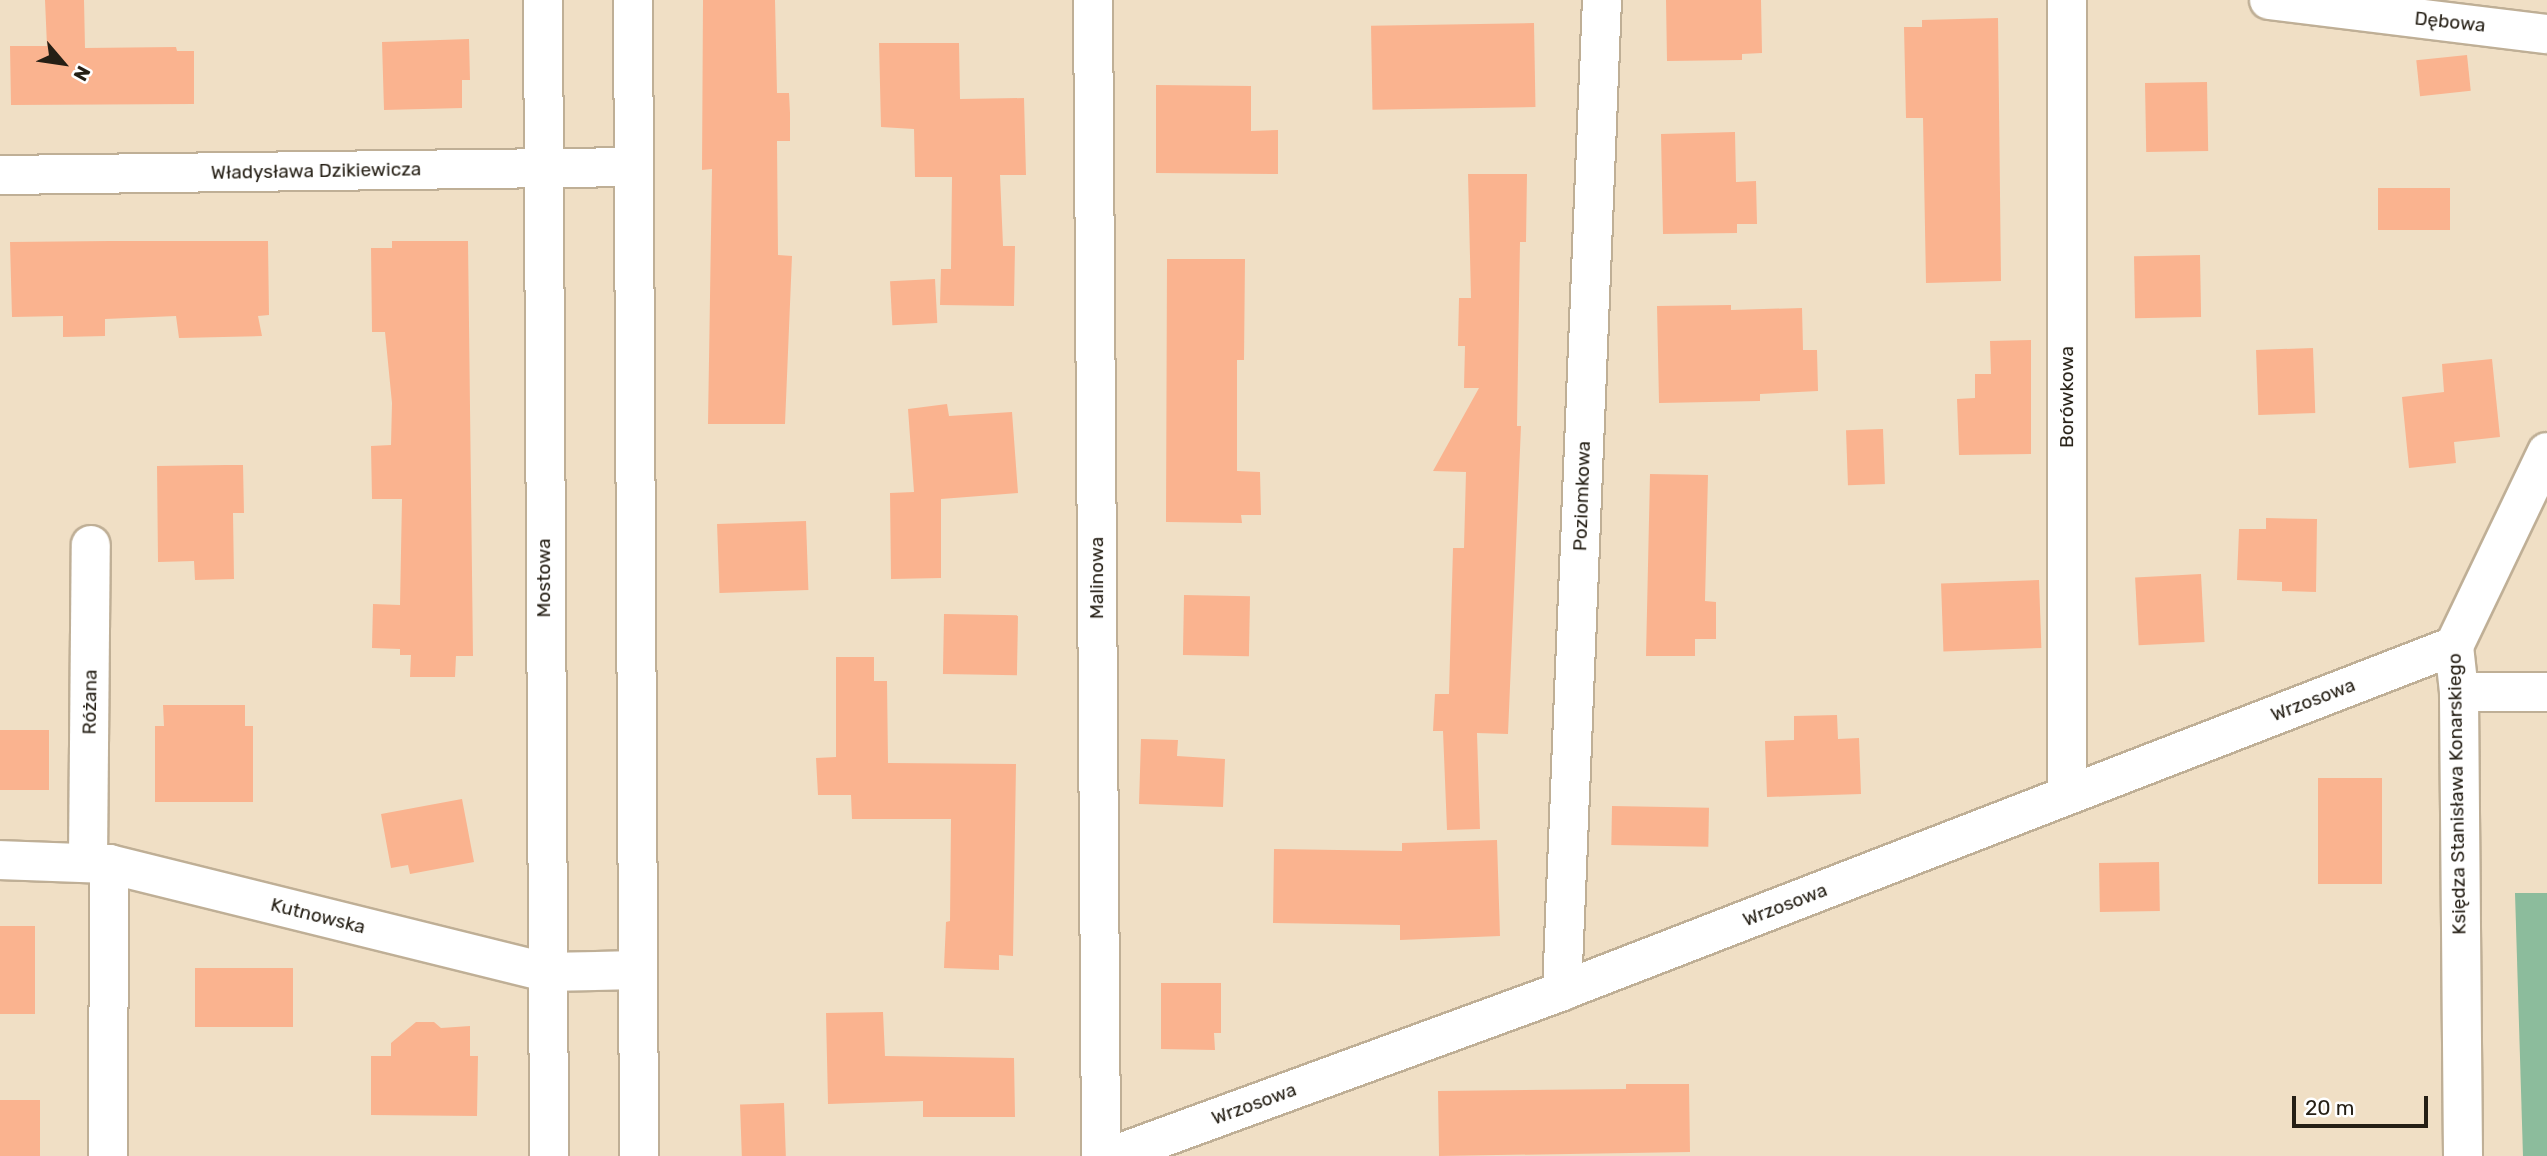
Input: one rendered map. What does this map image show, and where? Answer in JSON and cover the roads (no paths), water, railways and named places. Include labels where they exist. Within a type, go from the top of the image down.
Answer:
[{"type":"street","name":"Mostowa","points":[[543,0],[545,972],[549,1156]]},
{"type":"street","points":[[633,0],[639,1156]]},
{"type":"street","name":"Malinowa","points":[[1093,0],[1101,1156]]},
{"type":"street","name":"Poziomkowa","points":[[1562,991],[1602,0]]},
{"type":"street","name":"Borówkowa","points":[[2067,0],[2067,795]]},
{"type":"street","name":"Dębowa","points":[[2269,0],[2547,34]]},
{"type":"street","name":"Władysława Dzikiewicza","points":[[0,175],[633,167]]},
{"type":"street","name":"Księdza Stanisława Konarskiego","points":[[2463,1156],[2459,692],[2454,646],[2547,452]]},
{"type":"street","name":"Różana","points":[[91,545],[108,1156]]},
{"type":"street","name":"Wrzosowa","points":[[1112,1156],[1562,991],[2454,646]]},
{"type":"street","points":[[2459,692],[2547,692]]},
{"type":"street","name":"Kutnowska","points":[[0,860],[99,862],[545,972],[637,970]]}]
